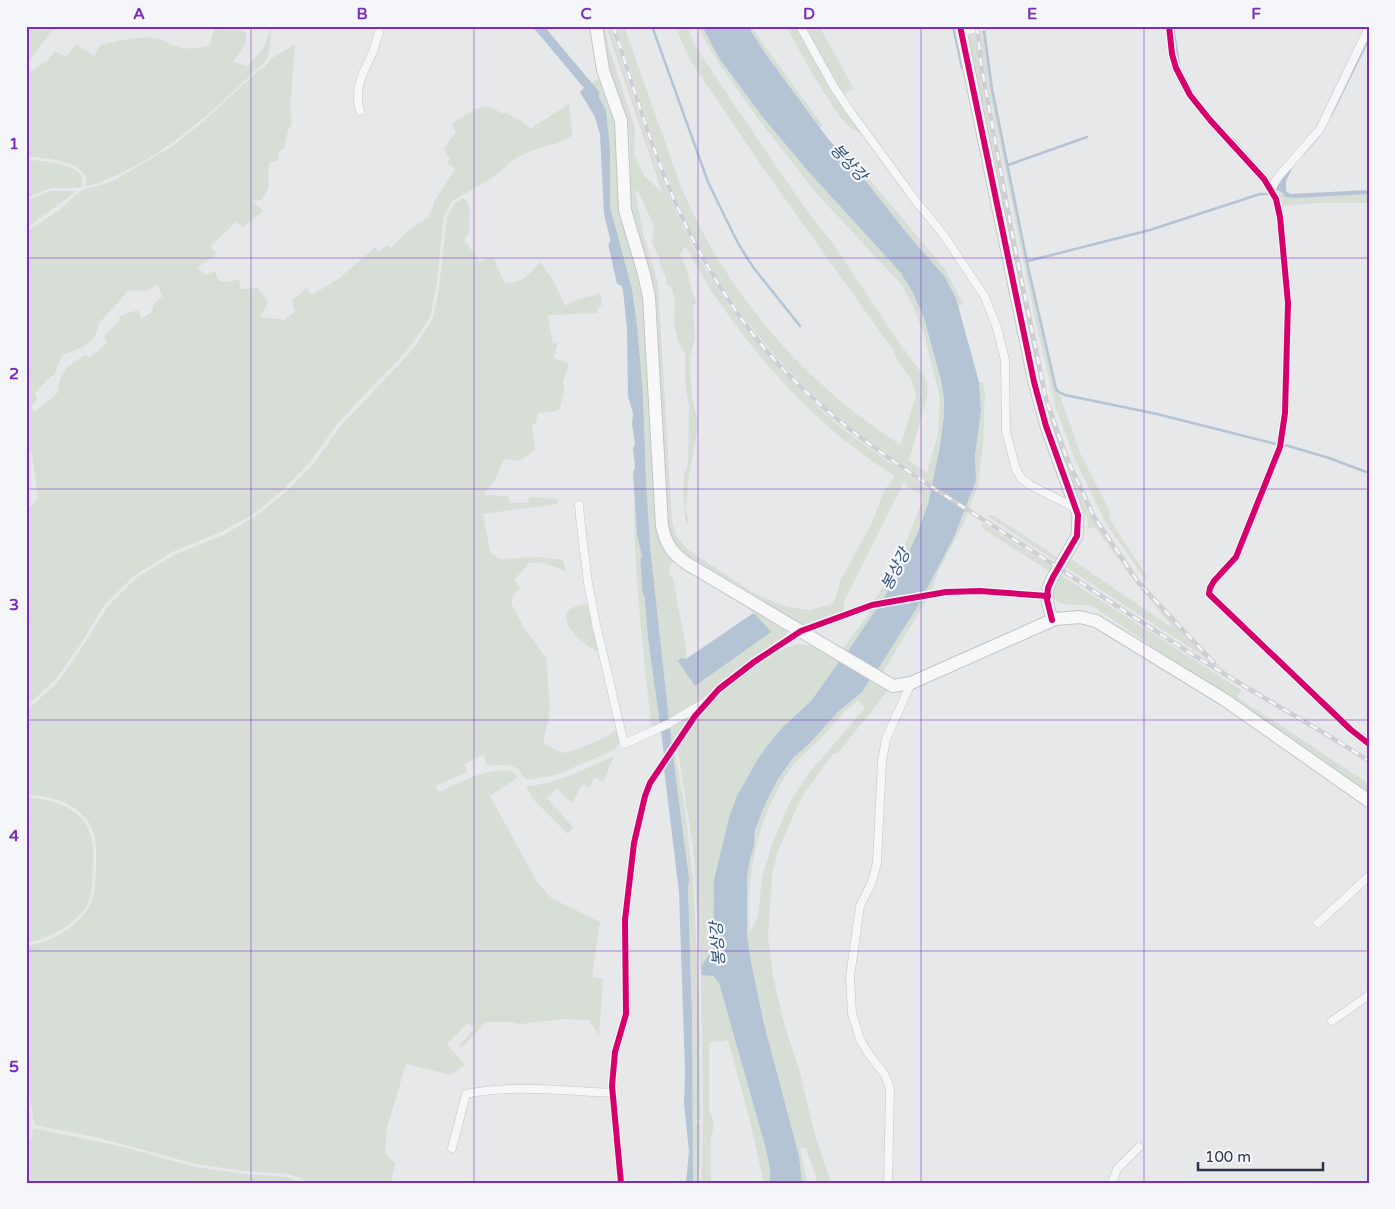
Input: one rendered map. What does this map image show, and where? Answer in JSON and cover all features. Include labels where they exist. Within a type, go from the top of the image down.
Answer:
[{"type":"main road","points":[[596,26],[603,70],[621,121],[625,210],[649,297],[662,526],[666,543],[674,553],[686,563],[887,684],[898,686],[912,683],[1052,620],[1074,616],[1096,621],[1225,700],[1369,801]]},
{"type":"street","points":[[360,111],[357,99],[362,75],[374,49],[381,26]]},
{"type":"street","points":[[800,26],[834,88],[915,200],[943,234],[985,297],[998,328],[1005,360],[1006,432],[1016,469],[1021,478],[1077,509]]},
{"type":"street","points":[[985,26],[961,29],[1034,382],[1046,426],[1077,509],[1077,536],[1048,588],[1052,620]]},
{"type":"street","points":[[1169,26],[1172,54],[1176,68],[1190,95],[1272,190],[1279,208],[1288,303],[1285,413],[1280,448],[1236,557],[1214,580],[1209,594],[1369,744]]},
{"type":"street","points":[[1272,190],[1280,176],[1320,129],[1369,27]]},
{"type":"street","points":[[580,506],[588,583],[624,744],[668,724],[706,702]]},
{"type":"street","points":[[621,1183],[612,1093],[615,1052],[626,1014],[625,951],[627,894],[634,843],[645,796],[650,783],[675,743],[706,702],[719,689],[754,662],[801,631],[872,606],[928,594],[980,591],[1048,596]]},
{"type":"street","points":[[888,1183],[890,1089],[885,1075],[860,1039],[852,1013],[850,977],[860,906],[872,882],[877,863],[883,754],[886,739],[912,683]]},
{"type":"street","points":[[1318,923],[1369,876]]},
{"type":"street","points":[[1332,1021],[1369,995]]},
{"type":"street","points":[[452,1148],[466,1094],[491,1089],[513,1088],[612,1093]]},
{"type":"street","points":[[1112,1183],[1117,1169],[1138,1147]]},
{"type":"shaded area","points":[[26,26],[60,26],[46,38],[26,64]]},
{"type":"shaded area","points":[[272,26],[268,55],[262,65],[177,139],[133,167],[84,187],[86,184],[85,176],[76,167],[59,160],[26,157],[26,74],[48,60],[55,51],[66,57],[76,44],[94,56],[100,45],[142,38],[158,39],[175,46],[190,49],[209,46],[214,29],[240,29],[246,32],[246,43],[233,62],[247,66],[263,49]]},
{"type":"shaded area","points":[[601,26],[605,26],[609,48],[635,128],[634,155],[645,177],[662,192],[606,26],[610,26],[650,146],[678,216],[706,269],[739,319],[776,365],[826,414],[860,442],[911,476],[924,487],[926,479],[860,434],[806,388],[781,363],[737,307],[700,247],[674,192],[616,26],[624,26],[672,163],[688,202],[710,246],[731,280],[780,343],[807,371],[868,423],[901,445],[916,395],[912,381],[893,350],[761,165],[690,60],[675,26],[687,26],[696,47],[733,103],[805,208],[837,249],[895,337],[926,379],[928,390],[926,401],[909,461],[927,473],[938,434],[940,398],[924,334],[912,304],[902,285],[816,193],[759,120],[720,65],[697,26],[702,26],[719,58],[761,115],[807,170],[901,273],[913,293],[924,318],[944,398],[944,416],[928,504],[899,575],[846,654],[841,651],[869,614],[868,610],[896,567],[921,505],[923,495],[907,487],[904,482],[844,602],[843,611],[804,627],[685,557],[672,542],[667,522],[665,473],[631,206],[630,139],[609,71]],"holes":[[[635,191],[638,191],[654,226],[652,243],[666,276],[666,283],[672,288],[675,302],[674,323],[678,341],[685,353],[685,381],[689,407],[688,464],[684,476],[683,494],[686,523],[689,523],[686,510],[689,474],[699,423],[692,399],[690,360],[695,337],[693,307],[696,302],[685,265],[680,255],[685,246],[708,286],[735,325],[775,374],[819,419],[868,458],[895,476],[884,491],[872,523],[841,579],[834,603],[810,610],[781,605],[752,592],[687,549],[676,536],[672,520],[658,283],[643,233]]]},
{"type":"shaded area","points":[[748,26],[752,26],[823,126],[820,127],[765,53]]},
{"type":"shaded area","points":[[786,26],[797,26],[828,82],[864,135],[852,129],[840,117],[813,75]]},
{"type":"shaded area","points":[[803,26],[819,26],[854,89],[842,95]]},
{"type":"shaded area","points":[[981,30],[984,30],[991,89],[1027,268],[1056,389],[1080,453],[1111,514],[1109,518],[1147,577],[1145,579],[1107,525],[1076,462],[1056,409],[1037,328],[995,121],[982,54]]},
{"type":"shaded area","points":[[1369,30],[1369,35],[1322,129],[1275,189],[1283,193],[1285,197],[1295,198],[1369,194],[1369,203],[1316,203],[1281,208],[1274,189],[1276,184],[1321,129]]},
{"type":"shaded area","points":[[975,32],[993,140],[1041,382],[1061,443],[1077,481],[1096,518],[1142,586],[1169,618],[1198,647],[1229,673],[1064,566],[1071,559],[1174,629],[1126,570],[1096,528],[1087,529],[1086,516],[1049,422],[1036,371],[968,36]]},
{"type":"shaded area","points":[[295,44],[290,109],[292,124],[288,130],[284,149],[279,151],[278,160],[269,163],[268,189],[261,200],[252,201],[264,211],[243,227],[236,222],[211,246],[217,254],[197,267],[205,275],[215,271],[219,281],[231,282],[239,279],[240,289],[258,288],[268,302],[261,317],[284,320],[295,312],[292,300],[307,288],[312,295],[341,277],[375,247],[379,252],[387,245],[391,248],[408,231],[428,217],[435,200],[455,169],[447,163],[450,158],[443,149],[456,133],[452,124],[474,109],[489,106],[501,113],[507,113],[530,129],[569,104],[572,136],[558,143],[517,157],[492,178],[452,201],[444,216],[436,288],[430,317],[404,354],[338,423],[311,461],[285,488],[254,514],[221,532],[172,552],[134,576],[105,604],[80,645],[55,680],[26,707],[26,511],[38,499],[32,453],[26,452],[26,232],[58,211],[82,190],[111,182],[173,146],[204,121],[258,71],[265,67],[271,59]],"holes":[[[158,285],[162,297],[154,303],[152,312],[141,319],[138,310],[119,316],[120,321],[104,335],[107,343],[90,357],[85,355],[68,367],[62,375],[57,394],[34,412],[31,407],[37,400],[35,393],[51,376],[54,376],[62,355],[83,347],[95,337],[99,323],[129,290],[147,291]]]},
{"type":"shaded area","points":[[598,79],[603,81],[613,107],[644,287],[663,543],[789,630],[781,640],[709,694],[669,720],[650,546],[643,395],[637,325],[632,289],[610,207],[610,150],[606,110],[596,92],[587,85]],"holes":[[[674,560],[751,610],[752,614],[755,614],[679,664],[686,659],[686,648],[673,578],[670,576],[669,567]]]},
{"type":"shaded area","points":[[843,148],[944,268],[963,303],[959,307],[945,278],[840,150]]},
{"type":"shaded area","points":[[26,161],[56,163],[74,169],[83,180],[81,188],[51,188],[26,198]]},
{"type":"shaded area","points":[[51,191],[77,191],[26,228],[26,201]]},
{"type":"shaded area","points":[[463,198],[468,203],[470,212],[469,233],[464,240],[480,262],[493,257],[504,282],[515,283],[520,281],[540,262],[555,283],[565,306],[577,299],[596,295],[600,292],[602,305],[598,307],[598,313],[548,315],[553,344],[558,342],[554,358],[569,364],[563,381],[564,392],[560,408],[554,412],[538,413],[536,422],[532,426],[535,450],[519,461],[504,459],[494,482],[483,495],[508,496],[511,503],[528,503],[530,497],[558,499],[557,504],[483,514],[490,552],[500,559],[540,557],[563,560],[566,571],[541,562],[529,563],[514,580],[521,589],[514,593],[511,603],[524,628],[546,658],[550,706],[543,743],[562,753],[600,740],[618,728],[620,741],[614,750],[556,775],[528,780],[513,766],[487,766],[484,755],[464,764],[467,772],[435,786],[439,792],[474,776],[502,770],[512,771],[518,777],[490,796],[537,882],[551,898],[600,922],[592,977],[603,979],[599,1036],[589,1020],[563,1019],[520,1024],[486,1022],[463,1046],[458,1047],[475,1028],[468,1023],[447,1044],[465,1065],[451,1075],[406,1064],[387,1128],[385,1154],[395,1163],[391,1183],[308,1183],[301,1178],[288,1174],[244,1171],[196,1164],[99,1138],[34,1125],[30,1098],[26,1090],[26,946],[45,941],[62,933],[84,914],[94,893],[96,854],[93,831],[89,822],[82,814],[66,803],[56,799],[26,795],[26,711],[58,682],[108,606],[136,578],[174,555],[223,535],[256,516],[288,490],[314,463],[341,425],[407,356],[433,318],[439,288],[447,217],[454,204]]},
{"type":"shaded area","points":[[979,382],[983,383],[985,392],[983,443],[978,486],[963,525],[938,572],[928,598],[881,675],[876,672],[918,606],[954,537],[976,481],[975,456],[981,410]]},
{"type":"shaded area","points":[[634,496],[637,535],[647,579],[644,590],[648,638],[660,725],[652,729],[637,584]]},
{"type":"shaded area","points":[[986,515],[993,515],[1060,559],[1057,562]]},
{"type":"shaded area","points":[[982,523],[1054,568],[1052,573],[982,528]]},
{"type":"shaded area","points":[[1061,575],[1241,690],[1237,697],[1369,784],[1369,795],[1234,701],[1092,606],[1069,605],[1057,602],[1053,591]]},
{"type":"shaded area","points":[[589,603],[599,651],[574,634],[567,620],[567,614],[571,609]]},
{"type":"shaded area","points":[[800,644],[816,647],[841,659],[811,701],[784,726],[759,757],[736,798],[714,880],[713,950],[701,966],[719,983],[764,1142],[770,1168],[770,1183],[764,1183],[749,1117],[728,1040],[709,1043],[709,1110],[714,1125],[711,1137],[711,1183],[701,1183],[703,1122],[701,980],[693,848],[677,745],[711,703],[740,676],[776,652]]},
{"type":"shaded area","points":[[871,678],[889,689],[839,752],[833,754],[807,789],[778,851],[772,874],[768,937],[773,976],[783,1020],[799,1069],[815,1135],[831,1183],[818,1183],[806,1148],[800,1148],[806,1179],[806,1183],[802,1183],[799,1156],[764,1024],[751,962],[747,935],[747,878],[754,846],[755,830],[778,779],[793,758],[808,745],[838,712],[862,692]],"holes":[[[858,701],[865,708],[810,772],[791,800],[772,844],[762,878],[758,917],[750,932],[749,911],[752,865],[764,820],[783,779],[796,762],[853,705]]]},
{"type":"shaded area","points":[[689,715],[692,716],[672,745],[670,727]]},
{"type":"shaded area","points":[[675,751],[693,877],[699,1002],[701,1119],[696,1120],[696,1123],[701,1124],[699,1183],[693,1183],[689,880],[673,755]]},
{"type":"shaded area","points":[[614,756],[603,782],[595,777],[590,787],[582,785],[572,803],[557,789],[547,798],[573,827],[568,834],[533,799],[526,786],[560,779]]},
{"type":"shaded area","points":[[26,798],[54,802],[64,806],[80,817],[90,833],[93,867],[89,901],[82,912],[68,925],[52,935],[26,943]]},
{"type":"shaded area","points":[[33,1128],[115,1145],[195,1167],[244,1174],[287,1177],[303,1183],[26,1183],[26,1144],[32,1135]]},
{"type":"water","name":"봉상강","points":[[702,26],[748,26],[765,53],[829,140],[849,160],[910,237],[945,277],[956,298],[979,382],[981,410],[975,456],[976,481],[954,537],[918,606],[876,672],[846,654],[899,575],[928,504],[944,416],[941,380],[924,318],[913,293],[901,273],[807,170],[761,115],[719,58]]},
{"type":"water","points":[[587,85],[596,92],[606,110],[610,150],[610,207],[632,289],[637,325],[643,395],[650,546],[669,720],[660,725],[648,638],[644,590],[647,578],[637,535],[633,473],[635,467],[633,449],[635,444],[632,424],[633,413],[628,396],[627,329],[623,290],[604,214],[600,134],[595,117],[580,92]]},
{"type":"water","points":[[1295,162],[1286,181],[1286,191],[1290,194],[1369,190],[1369,194],[1285,197],[1283,193],[1275,189]]},
{"type":"water","points":[[752,614],[755,614],[771,632],[695,686],[678,661],[681,658],[686,659]]},
{"type":"water","name":"봉상강","points":[[841,659],[871,678],[862,692],[838,712],[808,745],[793,758],[778,779],[755,830],[754,846],[747,878],[747,935],[751,962],[764,1024],[799,1156],[802,1183],[770,1183],[770,1168],[764,1142],[719,983],[713,976],[702,975],[701,966],[713,950],[714,880],[729,818],[736,798],[759,757],[784,726],[811,701]]},
{"type":"water","points":[[670,727],[672,745],[664,756],[661,731]]},
{"type":"water","points":[[673,755],[689,879],[693,1183],[686,1183],[689,1151],[684,1104],[685,1071],[679,892],[664,768]]},
{"type":"waterway","points":[[538,26],[595,94]]},
{"type":"waterway","points":[[652,26],[708,182],[724,215],[739,245],[753,267],[800,326]]},
{"type":"waterway","points":[[953,26],[962,68]]},
{"type":"waterway","points":[[1173,26],[1179,65]]},
{"type":"waterway","points":[[984,30],[992,89],[1028,267],[1056,389],[1065,395],[1157,414],[1276,444]]},
{"type":"waterway","points":[[1331,115],[1369,38]]},
{"type":"waterway","points":[[1008,165],[1087,137]]},
{"type":"waterway","points":[[1302,155],[1318,137]]},
{"type":"waterway","points":[[1233,139],[1270,181]]},
{"type":"waterway","points":[[1028,261],[1150,230],[1260,194],[1270,194]]},
{"type":"waterway","points":[[613,245],[621,281]]},
{"type":"waterway","points":[[1285,445],[1329,458],[1369,473]]},
{"type":"waterway","points":[[645,560],[647,592]]},
{"type":"railway","points":[[613,26],[662,170],[695,244],[743,321],[771,356],[801,387],[834,416],[904,469],[1174,643],[1369,761]]},
{"type":"railway","points":[[977,26],[981,64],[1014,243],[1046,399],[1066,456],[1093,515],[1138,582],[1214,663]]},
{"type":"cycle path","points":[[960,26],[1034,382],[1046,426],[1078,515],[1077,536],[1048,588],[1047,600],[1052,620]]},
{"type":"cycle path","points":[[1169,26],[1172,54],[1176,68],[1190,95],[1210,120],[1264,179],[1276,199],[1280,217],[1288,303],[1285,413],[1280,447],[1236,557],[1214,581],[1209,594],[1350,729],[1369,744]]},
{"type":"cycle path","points":[[621,1183],[612,1086],[615,1052],[626,1014],[625,920],[634,843],[650,783],[695,716],[719,689],[754,662],[801,631],[872,605],[946,592],[980,591],[1048,596]]}]
